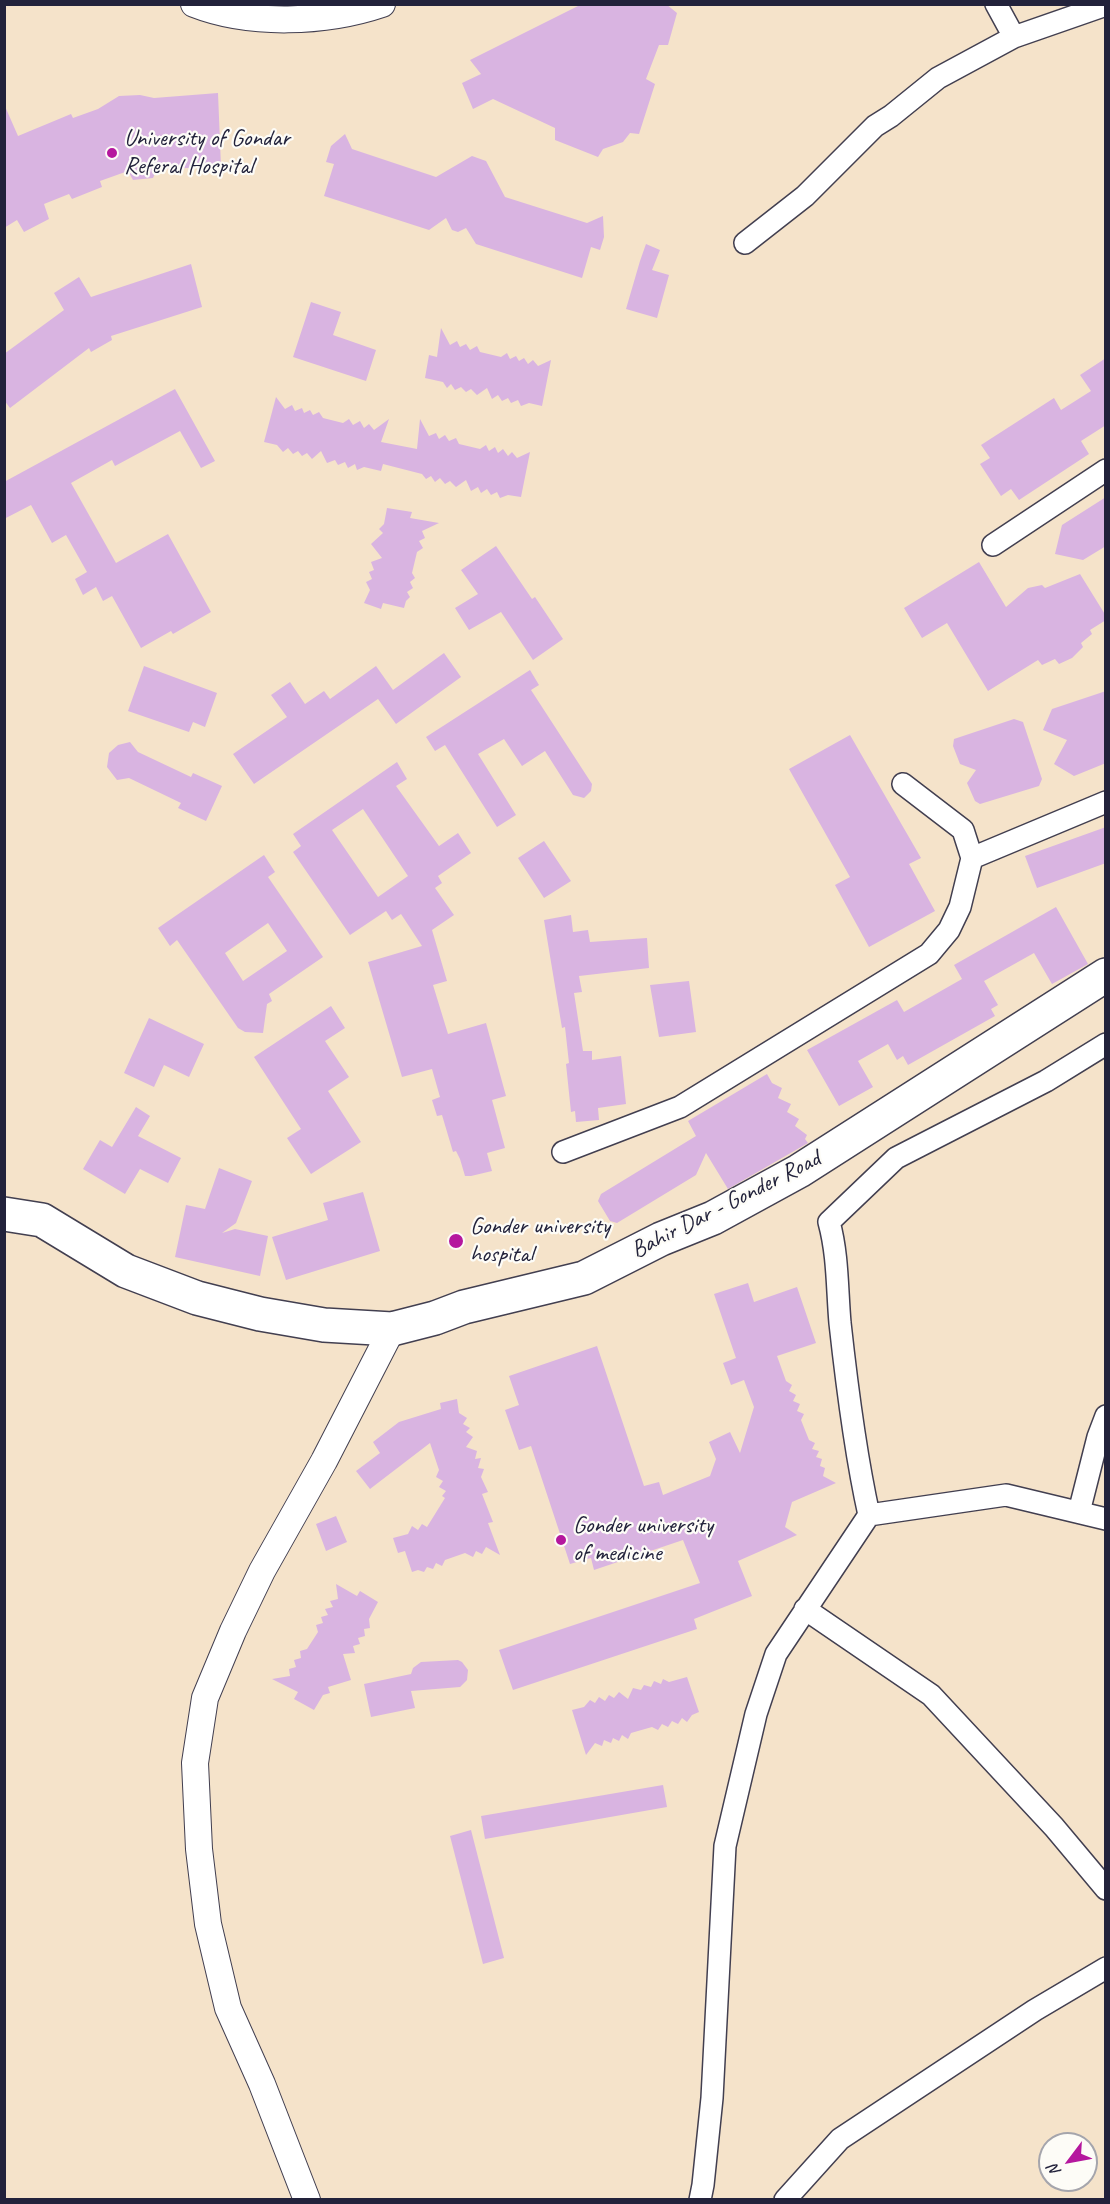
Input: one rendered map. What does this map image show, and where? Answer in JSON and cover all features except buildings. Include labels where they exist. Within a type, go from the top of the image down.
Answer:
[{"type":"highway","name":"Bahir Dar - Gonder Road","points":[[4,1214],[42,1220],[126,1270],[197,1298],[260,1314],[324,1325],[392,1329],[464,1307],[584,1278],[661,1239],[713,1218],[799,1171],[1106,975]]},
{"type":"street","points":[[194,4],[250,17],[300,19],[341,14],[381,5]]},
{"type":"street","points":[[996,4],[1014,37]]},
{"type":"street","points":[[745,243],[805,196],[875,126],[938,78],[1014,37],[1106,5]]},
{"type":"street","points":[[993,545],[1106,470]]},
{"type":"street","points":[[563,1152],[680,1107],[929,954],[949,930],[972,858],[963,830],[903,784]]},
{"type":"street","points":[[972,858],[1106,802]]},
{"type":"street","points":[[700,2199],[712,2098],[725,1846],[756,1714],[776,1654],[869,1515],[861,1479],[840,1322],[836,1247],[829,1222],[896,1158],[1046,1081],[1106,1044]]},
{"type":"street","points":[[307,2199],[262,2084],[228,2008],[208,1924],[199,1849],[195,1763],[205,1698],[233,1631],[262,1571],[324,1461],[392,1329]]},
{"type":"street","points":[[1079,1512],[1098,1437],[1106,1416]]},
{"type":"street","points":[[869,1515],[1006,1495],[1106,1519]]},
{"type":"street","points":[[805,1609],[931,1695],[1054,1827],[1106,1889]]},
{"type":"street","points":[[785,2199],[840,2139],[1035,2010],[1106,1968]]},
{"type":"place","name":"University of Gondar Referal Hospital","points":[[112,153]]},
{"type":"place","name":"Gonder university hospital","points":[[456,1241]]},
{"type":"place","name":"Gonder university of medicine","points":[[561,1540]]}]
